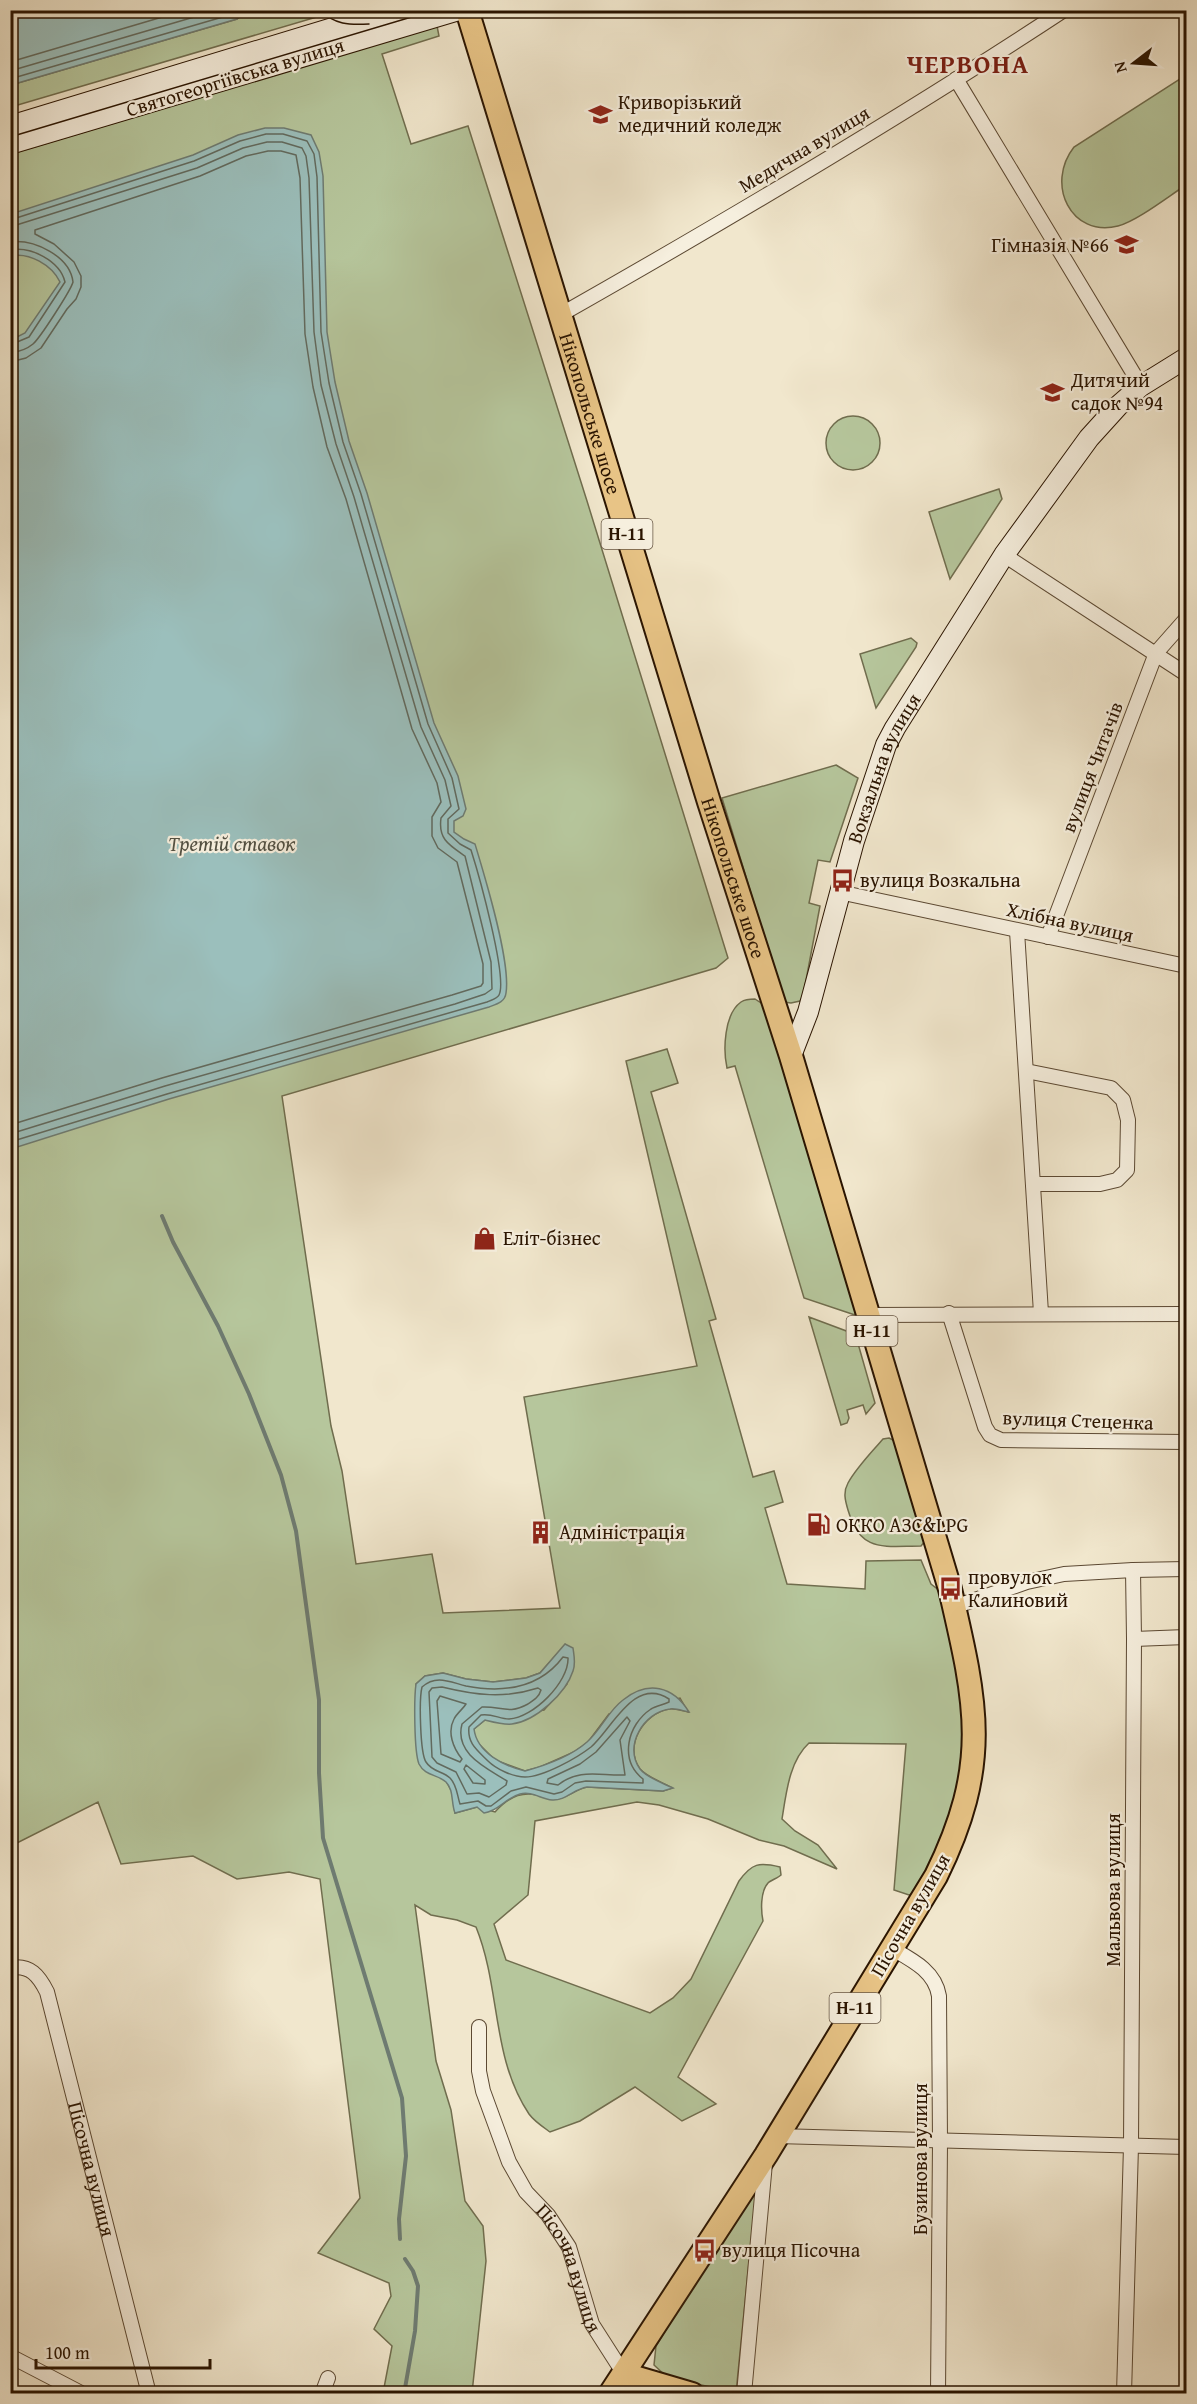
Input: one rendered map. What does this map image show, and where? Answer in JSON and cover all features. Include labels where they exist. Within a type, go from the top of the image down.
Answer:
[{"type":"main road","name":"Святогеоргіївська вулиця","points":[[10,126],[392,10]]},
{"type":"main road","name":"Святогеоргіївська вулиця","points":[[10,144],[459,10]]},
{"type":"main road","name":"Нікопольське шосе","points":[[467,10],[709,802],[791,1056]]},
{"type":"main road","name":"Вокзальна вулиця","points":[[791,1056],[808,1012],[840,892],[886,745],[895,728],[1004,555],[1089,438],[1118,406],[1142,386],[1186,358]]},
{"type":"main road","name":"Н-11","points":[[791,1056],[954,1607]]},
{"type":"main road","name":"Пісочна вулиця","points":[[610,2394],[771,2146],[920,1904],[946,1856],[964,1810],[970,1785],[975,1744],[974,1707],[966,1656],[954,1607]]},
{"type":"main road","points":[[624,2374],[692,2394]]},
{"type":"street","name":"Медична вулиця","points":[[560,315],[653,263],[956,79],[1064,10]]},
{"type":"street","points":[[956,79],[1142,386]]},
{"type":"street","points":[[1004,555],[1186,674]]},
{"type":"street","name":"вулиця Читачів","points":[[1048,937],[1156,653],[1186,619]]},
{"type":"street","name":"Хлібна вулиця","points":[[840,892],[1186,966]]},
{"type":"street","points":[[1017,931],[1041,1313]]},
{"type":"street","points":[[1026,1071],[1111,1088],[1123,1100],[1128,1120],[1126,1170],[1118,1180],[1100,1184],[1033,1184]]},
{"type":"street","name":"вулиця Стеценка","points":[[949,1313],[985,1427],[993,1437],[1001,1440],[1186,1442]]},
{"type":"street","points":[[867,1315],[1186,1314]]},
{"type":"street","points":[[954,1607],[1027,1582],[1064,1574],[1186,1569]]},
{"type":"street","name":"Мальвова вулиця","points":[[1124,2394],[1131,2146],[1133,1570]]},
{"type":"street","points":[[1134,1639],[1186,1637]]},
{"type":"street","name":"Бузинова вулиця","points":[[891,1948],[915,1962],[937,1983],[940,2142],[938,2394]]},
{"type":"street","name":"Пісочна вулиця","points":[[10,1968],[25,1968],[33,1971],[40,1977],[46,1992],[149,2394]]},
{"type":"street","name":"Пісочна вулиця","points":[[479,2027],[479,2071],[483,2091],[509,2162],[526,2192],[548,2215],[569,2247],[591,2324],[624,2374]]},
{"type":"street","points":[[744,2394],[771,2146],[940,2142],[1186,2146]]},
{"type":"street","points":[[10,2356],[83,2394]]},
{"type":"street","points":[[322,2394],[328,2378]]},
{"type":"green space","points":[[247,11],[337,11],[11,107],[11,85],[237,19]]},
{"type":"green space","points":[[437,26],[439,36],[382,54],[411,144],[468,126],[728,958],[716,968],[282,1096],[331,1426],[342,1471],[356,1564],[432,1554],[443,1613],[560,1608],[524,1397],[697,1366],[626,1061],[667,1049],[678,1083],[651,1092],[716,1319],[709,1321],[753,1477],[774,1471],[783,1502],[765,1508],[787,1584],[865,1589],[866,1561],[921,1560],[931,1584],[940,1591],[958,1668],[962,1702],[962,1757],[959,1790],[945,1834],[921,1891],[909,1895],[894,1890],[906,1744],[809,1743],[797,1759],[787,1789],[782,1819],[795,1831],[818,1845],[837,1869],[784,1846],[759,1840],[708,1819],[659,1805],[637,1802],[535,1821],[528,1895],[494,1924],[506,1960],[650,2013],[673,1998],[691,1979],[744,1875],[756,1865],[780,1867],[781,1875],[768,1883],[762,1896],[763,1921],[678,2077],[716,2104],[682,2121],[635,2087],[580,2121],[550,2132],[539,2124],[529,2114],[508,2069],[484,1950],[476,1927],[457,1920],[431,1915],[415,1905],[436,2061],[451,2110],[465,2201],[483,2226],[486,2261],[472,2393],[440,2391],[439,2394],[383,2393],[392,2346],[374,2329],[391,2296],[389,2283],[318,2253],[360,2198],[320,1879],[289,1872],[237,1879],[193,1856],[121,1864],[98,1802],[11,1846],[11,154]],"holes":[[[565,1645],[567,1684],[544,1710],[485,1720],[474,1729],[475,1740],[495,1760],[525,1771],[574,1752],[588,1742],[609,1714],[680,1698],[688,1712],[669,1709],[652,1717],[639,1732],[634,1750],[635,1760],[640,1769],[672,1788],[663,1791],[587,1787],[554,1799],[525,1794],[509,1799],[495,1812],[477,1807],[455,1813],[452,1792],[446,1781],[418,1748],[416,1684],[425,1676],[443,1673],[466,1679],[493,1682],[526,1678],[540,1673]]]},
{"type":"green space","points":[[1186,75],[1186,185],[1126,223],[1101,228],[1087,224],[1076,216],[1068,205],[1063,191],[1062,177],[1066,162],[1074,147]]},
{"type":"green space","points":[[848,416],[858,416],[868,420],[876,428],[880,443],[876,458],[868,466],[858,470],[848,470],[838,466],[830,458],[826,448],[826,438],[830,428],[838,420]]},
{"type":"green space","points":[[999,489],[1002,499],[950,579],[929,512]]},
{"type":"green space","points":[[911,638],[917,643],[916,647],[876,708],[860,654]]},
{"type":"green space","points":[[836,765],[858,778],[830,862],[818,860],[809,903],[820,906],[803,996],[800,1001],[784,1002],[722,798]]},
{"type":"green space","points":[[755,999],[764,1005],[788,1077],[855,1315],[804,1298],[735,1066],[727,1068],[725,1042],[731,1015],[741,1002]]},
{"type":"green space","points":[[809,1317],[849,1332],[857,1340],[875,1403],[866,1414],[863,1405],[847,1410],[849,1418],[847,1423],[841,1425]]},
{"type":"green space","points":[[889,1438],[895,1441],[925,1541],[921,1546],[884,1546],[866,1540],[853,1524],[848,1510],[845,1490],[848,1483],[883,1439]]},
{"type":"green space","points":[[757,2181],[736,2393],[667,2377],[654,2365],[656,2346]]},
{"type":"water","points":[[11,10],[247,11],[237,19],[11,85]]},
{"type":"water","name":"Третій ставок","points":[[265,128],[284,128],[311,135],[319,152],[323,176],[327,332],[335,382],[349,441],[367,493],[434,723],[458,776],[466,809],[463,816],[454,821],[454,832],[475,844],[501,941],[507,979],[506,993],[504,999],[489,1007],[169,1099],[11,1149],[11,340],[25,333],[60,282],[52,270],[39,261],[25,256],[11,256],[11,214],[193,155],[238,135]]},
{"type":"water","points":[[565,1644],[573,1648],[574,1665],[569,1679],[557,1697],[540,1712],[521,1722],[506,1724],[485,1720],[474,1729],[480,1745],[500,1762],[517,1769],[525,1771],[542,1766],[580,1747],[592,1737],[618,1704],[632,1694],[651,1688],[659,1689],[675,1696],[689,1712],[670,1709],[652,1716],[645,1723],[635,1741],[635,1760],[640,1769],[651,1778],[673,1788],[663,1791],[587,1787],[557,1800],[524,1793],[510,1798],[489,1812],[484,1813],[477,1807],[455,1813],[449,1785],[443,1779],[424,1771],[417,1758],[416,1684],[425,1676],[443,1673],[466,1679],[493,1682],[526,1678],[540,1673]]},
{"type":"waterway","points":[[162,1216],[173,1242],[218,1326],[249,1394],[281,1475],[296,1531],[319,1700],[319,1773],[323,1838],[402,2098],[406,2156],[399,2219],[400,2239]]},
{"type":"waterway","points":[[404,2394],[415,2331],[418,2286],[413,2271],[405,2259]]},
{"type":"tram line","points":[[320,10],[331,19],[343,23],[369,24]]},
{"type":"tram line","points":[[344,10],[369,17],[394,17]]},
{"type":"tram line","points":[[10,137],[435,10]]},
{"type":"place","name":"Криворізький медичний коледж","points":[[600,114]]},
{"type":"place","name":"Гімназія №66","points":[[1127,245]]},
{"type":"place","name":"Дитячий садок №94","points":[[1053,392]]},
{"type":"place","name":"вулиця Возкальна","points":[[842,880]]},
{"type":"place","name":"Еліт-бізнес","points":[[485,1238]]},
{"type":"place","name":"ОККО АЗС&LPG","points":[[818,1525]]},
{"type":"place","name":"Адміністрація","points":[[541,1532]]},
{"type":"place","name":"провулок Калиновий","points":[[950,1589]]},
{"type":"place","name":"вулиця Пісочна","points":[[704,2250]]},
{"type":"district","name":"ЧЕРВОНА","points":[[968,64]]}]
